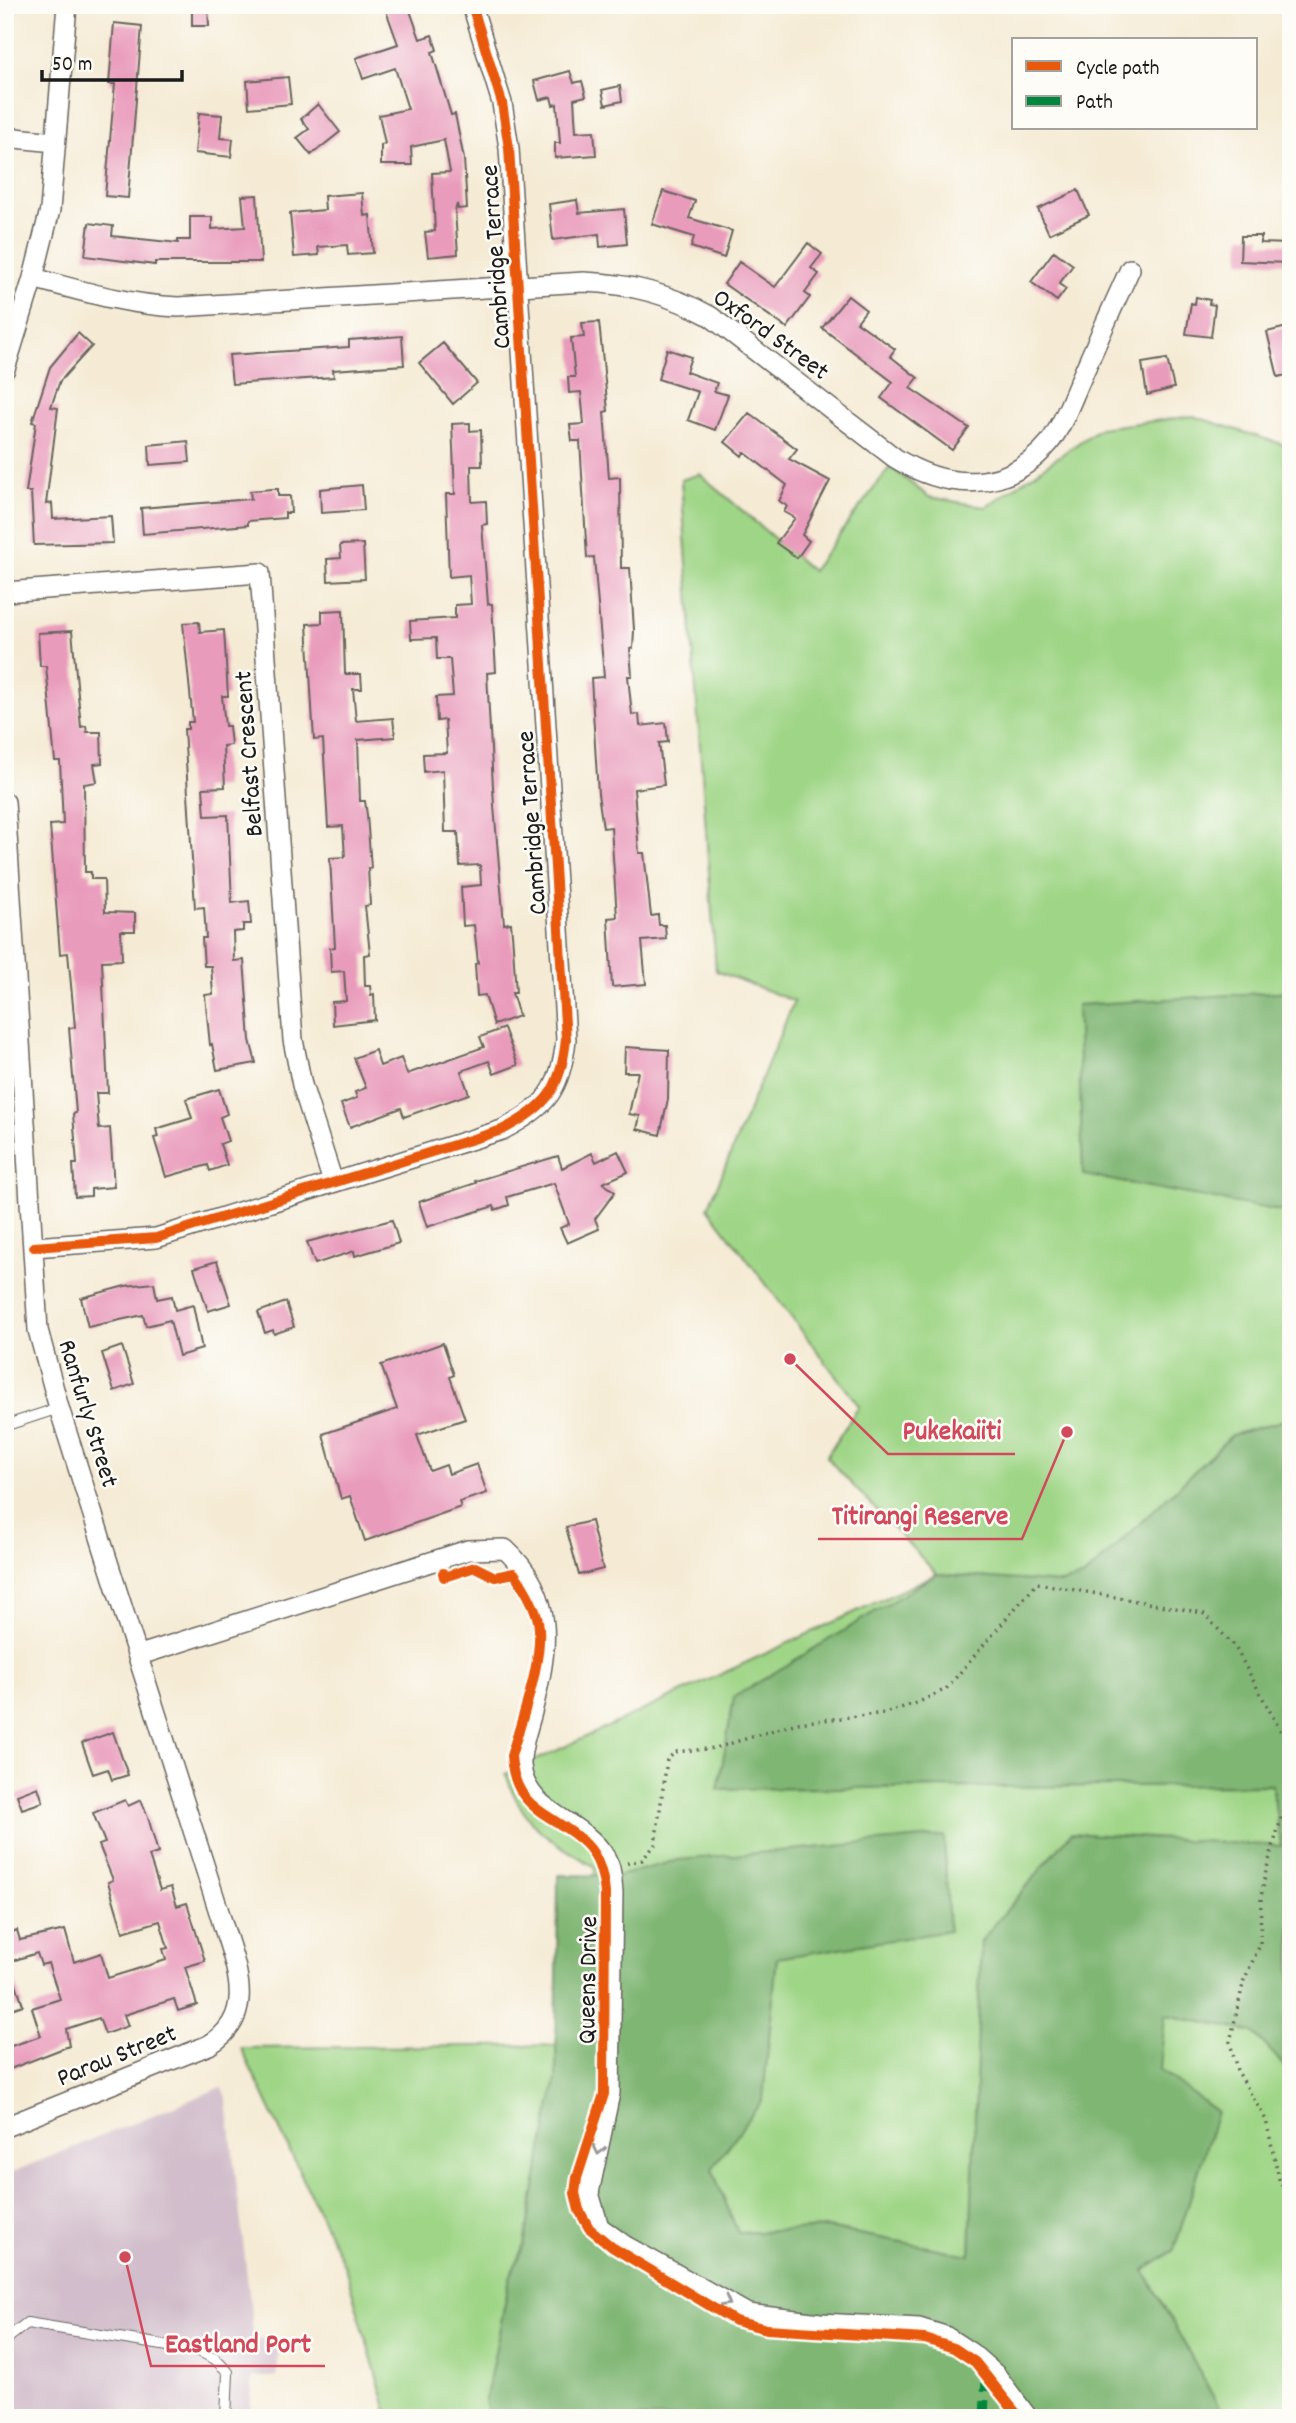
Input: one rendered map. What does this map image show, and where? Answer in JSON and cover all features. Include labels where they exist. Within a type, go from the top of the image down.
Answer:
[{"type":"street","points":[[5,369],[33,278],[50,210],[67,5]]},
{"type":"street","name":"Cambridge Terrace","points":[[34,1247],[156,1238],[502,1130],[529,1116],[545,1101],[557,1085],[564,1067],[566,1039],[509,148],[502,103],[472,5]]},
{"type":"street","points":[[5,137],[55,142]]},
{"type":"street","name":"Oxford Street","points":[[33,278],[145,306],[178,307],[518,285],[584,282],[619,284],[678,299],[710,316],[895,458],[921,474],[948,481],[971,483],[1010,472],[1031,460],[1049,442],[1065,415],[1130,269]]},
{"type":"street","name":"Belfast Crescent","points":[[5,592],[260,573],[293,1040],[302,1085],[333,1182]]},
{"type":"street","name":"Ranfurly Street","points":[[5,802],[11,986],[34,1247],[38,1330],[59,1408],[140,1655],[238,1978],[240,2001],[236,2018]]},
{"type":"street","points":[[140,1655],[468,1550],[505,1549],[527,1575],[543,1611],[545,1650],[521,1763],[526,1788],[536,1802],[581,1830],[610,1866]]},
{"type":"street","name":"Queens Drive","points":[[610,1866],[613,1892],[610,2093],[589,2193],[599,2227],[624,2245],[748,2314],[820,2323],[919,2328],[945,2336],[971,2353],[996,2375],[1028,2418]]},
{"type":"street","name":"Parau Street","points":[[5,2127],[209,2045],[227,2034],[236,2018]]},
{"type":"lane","points":[[8,1425],[59,1408]]},
{"type":"lane","points":[[5,2344],[27,2323],[198,2351],[215,2359],[228,2372],[226,2418]]},
{"type":"path","points":[[610,1866],[642,1860],[655,1845],[667,1760],[675,1752],[716,1748],[797,1723],[885,1713],[919,1702],[946,1689],[1037,1583],[1203,1613],[1235,1647],[1291,1750]]},
{"type":"path","points":[[1291,1784],[1266,1871],[1261,1897],[1260,1945],[1244,1980],[1230,2042],[1237,2070],[1266,2120],[1280,2183],[1291,2196]]},
{"type":"shaded area","points":[[222,2087],[227,2101],[254,2338],[279,2339],[277,2377],[253,2377],[249,2418],[5,2418],[5,2175]]},
{"type":"green space","points":[[1193,416],[1291,447],[1291,2418],[389,2418],[345,2267],[241,2048],[591,2045],[595,1867],[552,1840],[530,1820],[520,1807],[506,1774],[937,1574],[826,1457],[859,1406],[708,1208],[794,1001],[716,971],[681,480],[700,474],[812,571],[890,467],[929,497],[986,507],[1100,428]]},
{"type":"green space","points":[[1291,991],[1291,1213],[1083,1175],[1077,1005]]},
{"type":"green space","points":[[1291,1418],[1291,2073],[1253,2032],[1165,2015],[1160,2070],[1217,2112],[1174,2250],[1144,2270],[1225,2418],[490,2418],[485,2402],[510,2277],[524,2245],[556,2078],[558,1875],[618,1876],[678,1860],[944,1836],[949,1931],[777,1958],[763,2099],[712,2169],[738,2233],[828,2228],[970,2255],[981,1941],[1071,1833],[1281,1846],[1272,1785],[718,1789],[734,1697],[937,1574],[1061,1583],[1084,1577],[1232,1435]]},
{"type":"building","points":[[384,5],[408,5],[420,39],[432,35],[437,50],[432,52],[451,115],[455,114],[464,159],[467,208],[458,209],[457,204],[455,211],[458,254],[428,257],[425,232],[435,231],[432,173],[450,172],[444,140],[411,147],[412,165],[381,165],[381,145],[385,144],[379,115],[408,109],[395,68],[363,79],[356,58],[398,44]]},
{"type":"building","points":[[208,7],[209,26],[192,26],[192,8]]},
{"type":"building","points":[[114,23],[142,26],[128,198],[105,196],[115,84],[109,84]]},
{"type":"building","points":[[570,71],[574,83],[582,81],[586,96],[574,99],[576,132],[594,131],[596,155],[555,158],[555,143],[560,143],[557,104],[553,105],[551,97],[539,100],[534,81]]},
{"type":"building","points":[[288,77],[291,104],[249,108],[247,81]]},
{"type":"building","points":[[620,86],[622,101],[605,105],[602,90]]},
{"type":"building","points":[[318,104],[340,132],[311,155],[297,138],[309,129],[301,119]]},
{"type":"building","points":[[199,113],[222,115],[220,138],[233,139],[231,157],[195,153]]},
{"type":"building","points":[[1078,190],[1089,215],[1049,234],[1038,209]]},
{"type":"building","points":[[663,191],[695,201],[689,218],[732,231],[724,258],[691,247],[694,237],[652,224]]},
{"type":"building","points":[[362,193],[364,216],[370,215],[373,253],[348,255],[347,245],[318,247],[319,255],[294,257],[290,213],[325,210],[324,196]]},
{"type":"building","points":[[257,195],[261,262],[155,262],[155,265],[85,256],[89,223],[113,226],[112,236],[178,243],[178,240],[190,240],[190,217],[212,217],[212,229],[245,227],[242,196]]},
{"type":"building","points":[[577,200],[579,213],[624,209],[627,244],[600,247],[599,234],[553,240],[549,204]]},
{"type":"building","points":[[1241,236],[1261,236],[1261,243],[1289,244],[1289,263],[1240,261]]},
{"type":"building","points":[[808,243],[822,254],[811,268],[819,274],[805,293],[810,297],[787,328],[724,284],[739,262],[775,287]]},
{"type":"building","points":[[1054,251],[1073,265],[1059,284],[1066,289],[1057,301],[1031,282]]},
{"type":"building","points":[[848,296],[866,310],[857,322],[895,349],[890,356],[918,378],[910,388],[969,428],[952,450],[881,398],[893,382],[822,328]]},
{"type":"building","points":[[1196,297],[1210,300],[1209,304],[1215,305],[1211,337],[1186,334],[1191,303],[1195,304]]},
{"type":"building","points":[[599,322],[608,411],[604,412],[609,478],[620,477],[621,568],[630,568],[634,630],[633,648],[630,649],[632,676],[628,676],[632,715],[639,714],[640,726],[666,723],[668,742],[659,743],[664,785],[634,789],[639,853],[644,853],[651,916],[658,915],[659,925],[665,925],[666,939],[642,941],[646,984],[612,987],[608,918],[617,917],[611,827],[603,828],[598,794],[591,678],[604,677],[594,557],[587,558],[580,441],[572,441],[570,425],[584,424],[581,392],[569,393],[568,377],[575,377],[571,338],[584,337],[582,323]]},
{"type":"building","points":[[1291,326],[1291,374],[1278,377],[1267,332]]},
{"type":"building","points":[[78,333],[92,346],[60,381],[51,407],[58,408],[46,504],[52,503],[53,519],[111,516],[113,543],[34,545],[31,492],[26,492],[36,423],[32,422],[50,367]]},
{"type":"building","points":[[402,336],[404,365],[333,370],[334,377],[232,384],[229,355],[349,347],[349,340]]},
{"type":"building","points":[[443,343],[477,383],[453,404],[419,363]]},
{"type":"building","points":[[667,349],[691,357],[686,372],[717,383],[714,391],[728,395],[715,430],[688,420],[698,392],[658,379]]},
{"type":"building","points":[[1167,359],[1174,388],[1147,395],[1142,363]]},
{"type":"building","points":[[749,413],[797,449],[789,459],[830,481],[802,535],[809,541],[797,558],[776,543],[795,518],[784,512],[787,506],[779,501],[787,485],[744,452],[742,456],[725,442]]},
{"type":"building","points":[[470,423],[470,431],[481,430],[482,466],[471,466],[472,502],[486,501],[487,524],[482,525],[488,604],[492,604],[496,672],[487,673],[494,806],[504,924],[511,923],[516,993],[512,993],[519,1016],[494,1025],[485,995],[477,996],[475,964],[478,963],[474,925],[463,926],[461,887],[481,885],[480,865],[460,866],[458,832],[445,832],[443,770],[424,772],[423,754],[447,753],[445,720],[437,721],[436,697],[453,696],[450,659],[437,659],[436,638],[411,639],[410,621],[455,618],[455,605],[471,604],[469,575],[449,577],[446,494],[455,494],[452,424]]},
{"type":"building","points":[[188,441],[190,462],[150,465],[149,445]]},
{"type":"building","points":[[362,485],[364,510],[321,513],[320,489]]},
{"type":"building","points":[[278,489],[278,496],[290,496],[291,513],[285,513],[285,518],[248,521],[248,525],[143,534],[141,508],[251,499],[250,491]]},
{"type":"building","points":[[363,544],[365,579],[328,581],[327,559],[341,558],[340,545]]},
{"type":"building","points":[[343,610],[345,674],[361,674],[362,689],[353,689],[356,721],[393,718],[395,737],[358,740],[360,801],[365,801],[371,868],[368,868],[370,905],[365,906],[370,954],[364,955],[365,986],[370,986],[371,995],[374,994],[375,1020],[333,1025],[332,1002],[346,1001],[344,971],[331,972],[330,948],[335,947],[330,858],[345,857],[343,826],[328,827],[323,739],[314,740],[307,624],[322,623],[322,611]]},
{"type":"building","points":[[199,622],[200,632],[224,630],[228,696],[222,696],[225,726],[229,726],[231,745],[223,746],[225,787],[203,788],[205,816],[228,815],[232,903],[249,901],[251,924],[243,924],[243,931],[233,932],[234,961],[244,960],[250,1040],[256,1063],[217,1070],[212,1044],[210,1045],[205,995],[213,994],[211,966],[204,966],[204,907],[195,908],[184,729],[188,729],[188,722],[193,722],[183,623]]},
{"type":"building","points":[[72,631],[81,727],[86,726],[87,732],[101,732],[102,763],[94,764],[97,782],[84,784],[85,872],[91,872],[91,879],[104,879],[105,912],[135,913],[135,931],[121,931],[122,960],[102,961],[108,1093],[96,1093],[99,1129],[110,1128],[114,1187],[91,1189],[91,1196],[75,1197],[73,1164],[77,1164],[73,1114],[76,1113],[69,1028],[75,1027],[68,953],[60,954],[50,825],[63,824],[60,761],[55,761],[46,666],[40,666],[38,633]]},
{"type":"building","points":[[504,1028],[518,1065],[494,1074],[489,1061],[461,1071],[469,1094],[404,1117],[401,1108],[350,1127],[341,1104],[357,1098],[355,1092],[366,1088],[354,1058],[375,1050],[380,1066],[401,1058],[407,1074],[484,1047],[480,1037]]},
{"type":"building","points":[[625,1047],[669,1050],[668,1099],[660,1135],[637,1129],[640,1116],[629,1114],[638,1072],[624,1072]]},
{"type":"building","points":[[219,1089],[227,1114],[220,1117],[228,1141],[220,1144],[227,1165],[210,1171],[208,1165],[166,1177],[154,1138],[158,1137],[156,1129],[192,1118],[186,1099]]},
{"type":"building","points":[[618,1151],[628,1172],[603,1183],[615,1192],[595,1219],[599,1229],[567,1243],[560,1228],[569,1224],[554,1183],[507,1197],[509,1205],[495,1210],[494,1206],[427,1227],[419,1202],[476,1183],[475,1181],[558,1156],[562,1168],[592,1153],[596,1162]]},
{"type":"building","points":[[392,1220],[399,1243],[355,1256],[354,1251],[315,1264],[307,1242]]},
{"type":"building","points":[[217,1261],[231,1304],[208,1311],[194,1268]]},
{"type":"building","points":[[154,1283],[157,1299],[172,1296],[175,1310],[193,1305],[202,1349],[179,1356],[170,1320],[146,1326],[143,1315],[88,1327],[81,1298],[125,1286]]},
{"type":"building","points":[[286,1302],[294,1327],[274,1334],[273,1330],[265,1333],[258,1312]]},
{"type":"building","points":[[443,1343],[454,1375],[450,1377],[465,1419],[417,1435],[430,1471],[446,1465],[449,1474],[477,1464],[487,1493],[459,1502],[461,1507],[365,1541],[350,1496],[341,1499],[323,1434],[397,1409],[381,1365]]},
{"type":"building","points":[[122,1346],[134,1384],[114,1391],[102,1353]]},
{"type":"building","points":[[591,1521],[603,1569],[579,1575],[566,1527]]},
{"type":"building","points":[[113,1732],[128,1775],[112,1780],[108,1769],[93,1774],[82,1743]]},
{"type":"building","points":[[38,1787],[43,1802],[22,1809],[17,1795]]},
{"type":"building","points":[[125,1800],[128,1806],[141,1800],[148,1817],[158,1853],[149,1856],[160,1890],[171,1887],[177,1906],[187,1903],[205,1961],[185,1967],[197,2005],[178,2011],[174,1999],[124,2015],[128,2026],[105,2034],[99,2018],[66,2029],[69,2046],[5,2071],[5,2048],[41,2036],[32,2008],[60,1999],[48,1963],[41,1965],[37,1953],[9,1962],[23,2005],[5,2011],[5,1934],[17,1930],[20,1940],[65,1930],[74,1962],[101,1953],[108,1978],[166,1960],[163,1949],[168,1948],[160,1921],[123,1932],[108,1882],[113,1880],[99,1845],[105,1843],[93,1813]]},
{"type":"marked path","points":[[984,2418],[986,2376]]},
{"type":"cycle path","points":[[34,1247],[156,1238],[502,1130],[541,1104],[549,1095],[560,1071],[566,1039],[509,148],[502,103],[472,5]]},
{"type":"cycle path","points":[[443,1573],[444,1577],[475,1567],[495,1577],[514,1573],[527,1594],[537,1617],[539,1648],[511,1756],[514,1775],[528,1801],[586,1844],[597,1860],[603,1880],[604,2094],[577,2178],[575,2193],[579,2210],[589,2228],[612,2247],[735,2321],[767,2329],[925,2339],[954,2348],[975,2362],[1020,2418]]},
{"type":"place","name":"Pukekaiiti","points":[[790,1359]]},
{"type":"place","name":"Titirangi Reserve","points":[[1067,1432]]},
{"type":"place","name":"Eastland Port","points":[[125,2257]]}]
